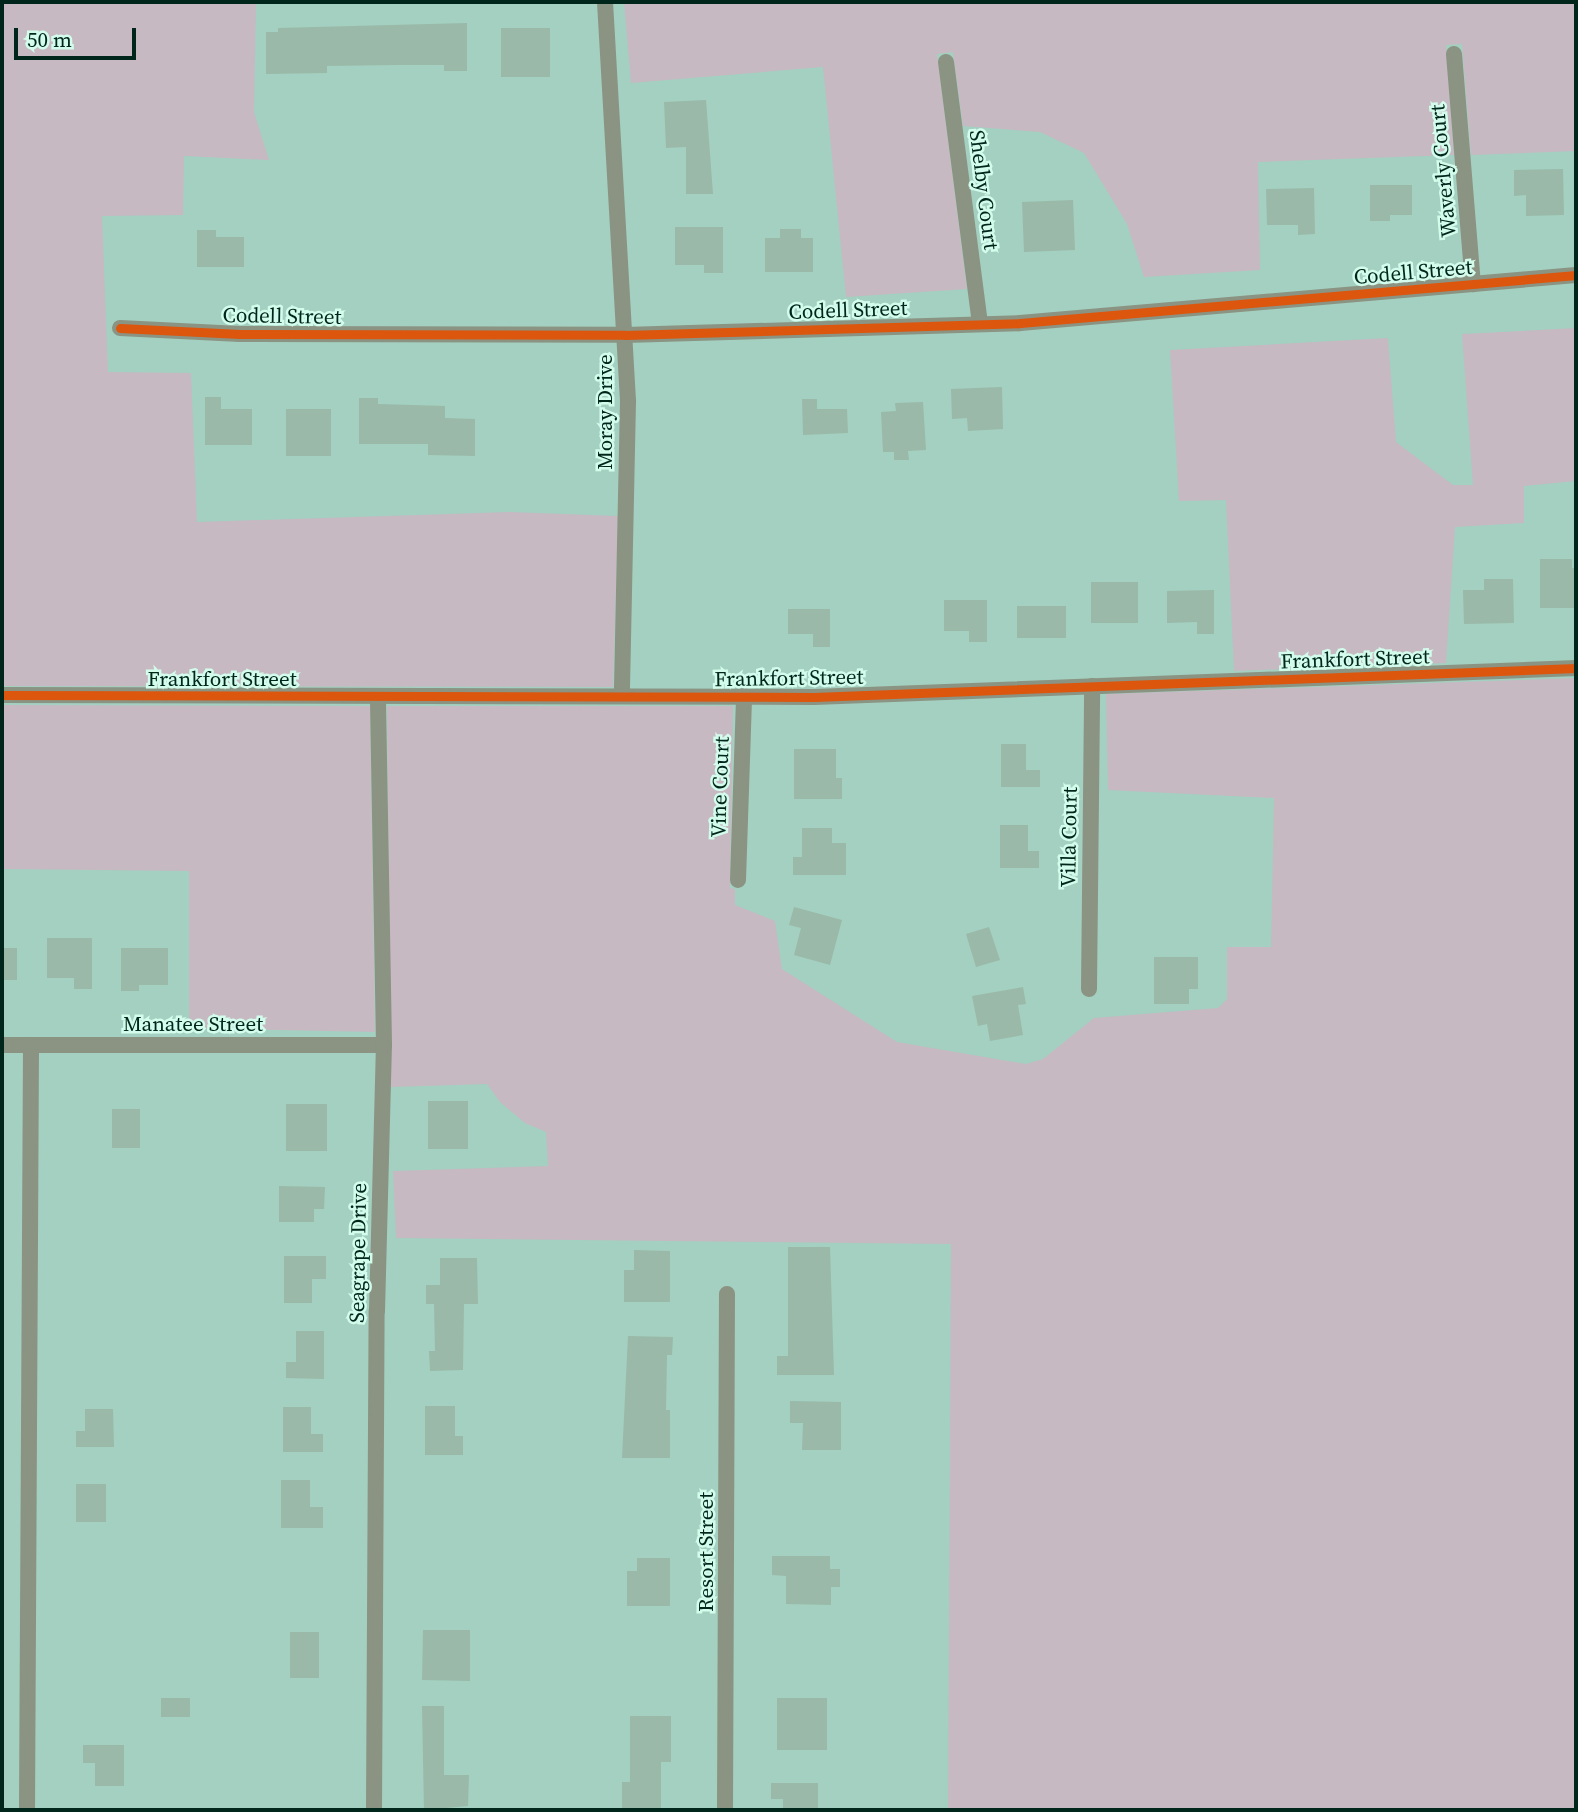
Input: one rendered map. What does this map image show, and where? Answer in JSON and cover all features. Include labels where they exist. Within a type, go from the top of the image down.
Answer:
[{"type":"street","name":"Moray Drive","points":[[605,2],[628,401],[622,696]]},
{"type":"street","name":"Waverly Court","points":[[1454,54],[1473,284]]},
{"type":"street","name":"Shelby Court","points":[[946,62],[980,324]]},
{"type":"street","name":"Codell Street","points":[[120,328],[240,334],[625,335],[980,324],[1576,275]]},
{"type":"street","name":"Frankfort Street","points":[[2,695],[814,697],[1576,668]]},
{"type":"street","name":"Villa Court","points":[[1089,989],[1092,685]]},
{"type":"street","name":"Vine Court","points":[[738,880],[744,696]]},
{"type":"street","name":"Seagrape Drive","points":[[374,1810],[378,1297],[384,1045],[378,697]]},
{"type":"street","name":"Manatee Street","points":[[2,1045],[384,1045]]},
{"type":"street","points":[[27,1810],[31,1045]]},
{"type":"street","name":"Resort Street","points":[[725,1810],[727,1294]]},
{"type":"shaded area","points":[[2,2],[256,2],[254,112],[269,160],[184,156],[183,215],[102,216],[108,372],[191,373],[197,522],[510,512],[618,516],[613,687],[2,686]]},
{"type":"shaded area","points":[[624,2],[1576,2],[1576,151],[1471,155],[1462,44],[1446,45],[1454,155],[1258,162],[1260,270],[1144,277],[1127,224],[1084,153],[1040,132],[963,126],[953,52],[937,54],[967,289],[846,297],[823,67],[631,83]]},
{"type":"shaded area","points":[[1576,328],[1576,481],[1524,486],[1524,523],[1455,527],[1446,663],[1234,671],[1226,500],[1179,501],[1170,350],[1388,338],[1396,442],[1453,485],[1473,485],[1462,334]]},
{"type":"shaded area","points":[[1576,678],[1576,1810],[948,1810],[951,1244],[396,1238],[393,1171],[548,1166],[546,1132],[525,1123],[500,1102],[487,1084],[391,1087],[387,706],[733,706],[730,888],[735,889],[735,905],[775,921],[782,969],[897,1042],[1026,1064],[1043,1059],[1094,1018],[1218,1008],[1227,999],[1227,947],[1271,947],[1274,798],[1108,790],[1106,694]]},
{"type":"shaded area","points":[[2,705],[370,706],[375,1032],[189,1028],[189,871],[2,869]]},
{"type":"building","points":[[467,23],[467,71],[444,71],[444,65],[327,66],[327,73],[266,74],[266,32],[278,32],[278,28]]},
{"type":"building","points":[[501,28],[550,28],[550,77],[501,77]]},
{"type":"building","points":[[706,100],[713,194],[686,194],[686,147],[666,148],[664,102]]},
{"type":"building","points":[[1563,169],[1564,215],[1526,216],[1526,195],[1514,196],[1514,170]]},
{"type":"building","points":[[1370,185],[1412,185],[1412,215],[1390,215],[1390,221],[1370,221]]},
{"type":"building","points":[[1314,188],[1315,234],[1298,235],[1298,225],[1267,225],[1266,189]]},
{"type":"building","points":[[1073,200],[1075,250],[1024,252],[1022,202]]},
{"type":"building","points":[[675,227],[723,227],[723,273],[704,273],[704,265],[675,265]]},
{"type":"building","points":[[780,229],[801,229],[801,238],[813,238],[813,272],[765,272],[765,238],[780,238]]},
{"type":"building","points":[[197,230],[216,230],[216,237],[244,237],[244,267],[197,267]]},
{"type":"building","points":[[1002,387],[1003,429],[968,431],[967,418],[952,419],[951,389]]},
{"type":"building","points":[[205,397],[221,397],[221,409],[252,409],[252,445],[205,445]]},
{"type":"building","points":[[359,398],[378,398],[378,404],[445,406],[445,418],[475,419],[475,456],[428,455],[428,444],[359,444]]},
{"type":"building","points":[[802,399],[817,399],[817,409],[847,409],[848,433],[803,435]]},
{"type":"building","points":[[923,402],[926,450],[908,451],[909,460],[894,460],[894,452],[883,452],[881,412],[896,411],[895,403]]},
{"type":"building","points":[[286,409],[331,409],[331,456],[286,456]]},
{"type":"building","points":[[1540,559],[1572,559],[1572,568],[1576,568],[1576,608],[1540,608]]},
{"type":"building","points":[[1484,579],[1513,579],[1514,623],[1464,624],[1463,590],[1484,590]]},
{"type":"building","points":[[1091,582],[1138,582],[1138,623],[1091,623]]},
{"type":"building","points":[[1214,590],[1214,634],[1197,634],[1197,622],[1167,623],[1167,591]]},
{"type":"building","points":[[944,600],[987,600],[987,642],[969,642],[969,631],[944,631]]},
{"type":"building","points":[[1017,606],[1066,606],[1066,638],[1017,638]]},
{"type":"building","points":[[788,609],[830,609],[830,647],[813,647],[813,634],[788,634]]},
{"type":"building","points":[[1001,744],[1026,744],[1026,770],[1040,770],[1040,787],[1001,787]]},
{"type":"building","points":[[794,749],[836,749],[836,778],[842,778],[842,799],[794,799]]},
{"type":"building","points":[[1000,825],[1028,825],[1028,851],[1039,851],[1039,868],[1000,868]]},
{"type":"building","points":[[802,828],[832,828],[832,843],[846,843],[846,875],[793,875],[793,857],[802,857]]},
{"type":"building","points":[[794,907],[842,920],[830,965],[794,955],[801,928],[789,925]]},
{"type":"building","points":[[989,927],[1000,960],[976,967],[966,934]]},
{"type":"building","points":[[47,938],[92,938],[92,989],[74,989],[74,978],[47,978]]},
{"type":"building","points":[[2,948],[17,948],[17,980],[2,980]]},
{"type":"building","points":[[121,948],[168,948],[168,985],[139,985],[139,991],[121,991]]},
{"type":"building","points":[[1154,957],[1198,957],[1198,989],[1189,989],[1189,1004],[1154,1004]]},
{"type":"building","points":[[1023,987],[1026,1004],[1018,1005],[1023,1035],[990,1041],[987,1024],[978,1026],[972,996]]},
{"type":"building","points":[[428,1101],[468,1101],[468,1149],[428,1149]]},
{"type":"building","points":[[286,1104],[327,1104],[327,1151],[286,1151]]},
{"type":"building","points":[[112,1109],[140,1109],[140,1148],[112,1148]]},
{"type":"building","points":[[279,1186],[325,1187],[324,1209],[314,1209],[314,1222],[279,1222]]},
{"type":"building","points":[[788,1247],[830,1247],[834,1375],[777,1375],[777,1356],[788,1356]]},
{"type":"building","points":[[634,1250],[670,1251],[670,1302],[624,1302],[624,1270],[634,1270]]},
{"type":"building","points":[[284,1256],[326,1256],[326,1279],[312,1279],[312,1303],[284,1303]]},
{"type":"building","points":[[440,1258],[477,1258],[478,1304],[464,1304],[463,1370],[430,1371],[429,1351],[435,1351],[434,1304],[426,1304],[426,1285],[440,1285]]},
{"type":"building","points":[[296,1331],[324,1331],[324,1379],[286,1378],[286,1362],[296,1362]]},
{"type":"building","points":[[628,1336],[673,1337],[672,1355],[667,1355],[666,1410],[670,1410],[670,1458],[622,1458]]},
{"type":"building","points":[[790,1401],[841,1402],[841,1450],[802,1450],[803,1423],[790,1423]]},
{"type":"building","points":[[425,1406],[455,1406],[455,1436],[463,1436],[463,1455],[425,1455]]},
{"type":"building","points":[[283,1407],[311,1407],[311,1434],[323,1434],[323,1452],[283,1452]]},
{"type":"building","points":[[85,1409],[113,1409],[114,1447],[76,1447],[76,1431],[85,1431]]},
{"type":"building","points":[[281,1480],[310,1480],[310,1507],[323,1507],[323,1528],[281,1528]]},
{"type":"building","points":[[76,1484],[106,1484],[106,1522],[76,1522]]},
{"type":"building","points":[[772,1556],[830,1556],[830,1569],[840,1569],[840,1587],[831,1587],[831,1605],[786,1604],[786,1576],[772,1575]]},
{"type":"building","points":[[637,1558],[670,1558],[670,1606],[627,1606],[627,1571],[637,1571]]},
{"type":"building","points":[[423,1630],[470,1630],[470,1681],[422,1680]]},
{"type":"building","points":[[290,1632],[319,1632],[319,1678],[290,1678]]},
{"type":"building","points":[[161,1698],[190,1698],[190,1717],[161,1717]]},
{"type":"building","points":[[777,1698],[827,1698],[827,1750],[777,1750]]},
{"type":"building","points":[[422,1706],[444,1706],[444,1775],[469,1775],[468,1806],[424,1810]]},
{"type":"building","points":[[630,1716],[671,1716],[671,1762],[661,1762],[661,1810],[622,1810],[622,1782],[630,1782]]},
{"type":"building","points":[[83,1745],[124,1745],[124,1786],[95,1786],[95,1763],[83,1763]]},
{"type":"building","points":[[771,1783],[818,1783],[818,1810],[783,1810],[783,1799],[771,1799]]},
{"type":"cycle path","points":[[120,328],[240,334],[625,335],[1020,323],[1576,275]]},
{"type":"cycle path","points":[[2,695],[814,697],[1576,668]]}]
